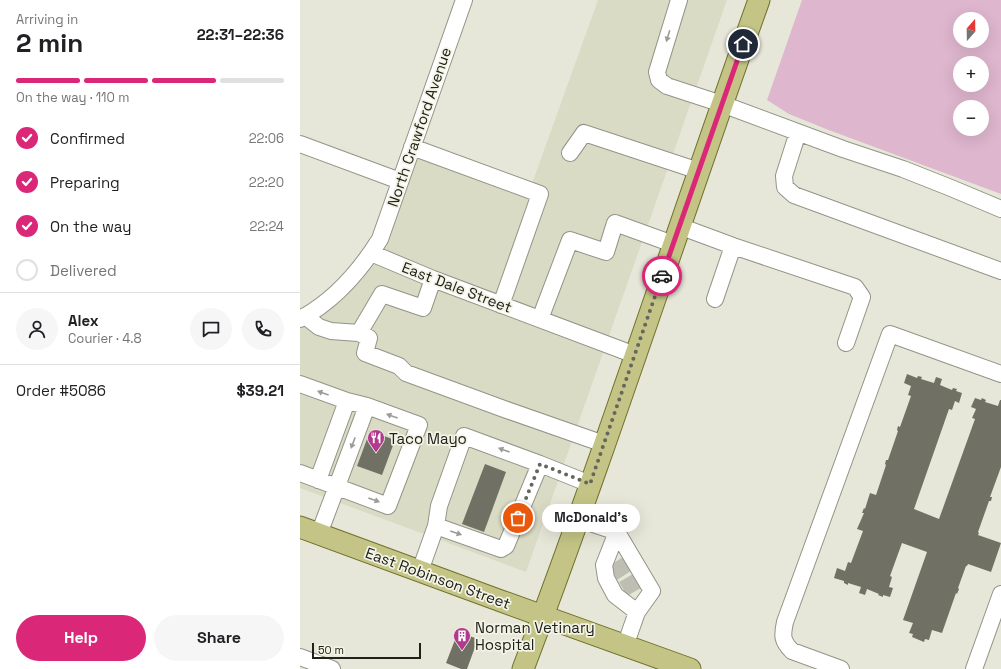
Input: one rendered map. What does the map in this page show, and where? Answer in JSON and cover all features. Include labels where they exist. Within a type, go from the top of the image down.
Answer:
[{"type":"main road","points":[[523,669],[578,519],[759,0]]},
{"type":"main road","name":"East Robinson Street","points":[[300,527],[690,669]]},
{"type":"street","name":"North Crawford Avenue","points":[[371,253],[380,239],[464,0]]},
{"type":"street","points":[[679,0],[657,72],[659,80],[667,86],[722,104],[910,172],[1001,209]]},
{"type":"street","points":[[798,132],[784,176],[785,188],[794,195],[1001,271]]},
{"type":"street","points":[[570,153],[584,133],[699,171]]},
{"type":"street","points":[[300,144],[400,181]]},
{"type":"street","points":[[412,147],[540,194],[501,304]]},
{"type":"street","points":[[540,319],[570,240],[606,252],[615,223],[733,246],[855,287],[862,297],[846,343]]},
{"type":"street","points":[[715,299],[733,246]]},
{"type":"street","points":[[302,318],[340,290],[371,253]]},
{"type":"street","name":"East Dale Street","points":[[371,253],[433,279],[635,355]]},
{"type":"street","points":[[359,333],[382,294],[424,308],[433,279]]},
{"type":"street","points":[[302,318],[319,327],[331,331],[359,333],[369,338],[365,353],[399,366],[406,373],[604,444]]},
{"type":"street","points":[[840,669],[792,651],[783,639],[783,631],[890,334],[1001,374]]},
{"type":"street","points":[[300,384],[347,401],[367,406],[418,425],[388,506],[300,473]]},
{"type":"street","points":[[318,480],[347,401]]},
{"type":"street","points":[[319,534],[367,406]]},
{"type":"street","points":[[420,571],[436,526],[439,506],[464,436],[590,484]]},
{"type":"street","points":[[436,526],[501,549],[506,546],[540,464]]},
{"type":"street","points":[[578,519],[617,532],[630,562],[641,579],[652,591],[637,612],[625,646]]},
{"type":"street","points":[[617,532],[604,565],[619,592],[637,612]]},
{"type":"street","points":[[974,669],[1001,594]]},
{"type":"street","points":[[300,657],[332,669]]},
{"type":"shaded area","points":[[598,0],[727,0],[526,572],[300,488],[300,322],[366,269],[414,152],[529,192]]},
{"type":"shaded area","points":[[802,0],[1001,0],[1001,194],[789,114],[767,100]]},
{"type":"building","points":[[907,374],[917,378],[918,376],[922,377],[921,379],[934,383],[936,377],[942,379],[940,385],[952,390],[953,388],[957,389],[956,391],[962,393],[959,403],[955,401],[952,410],[949,409],[914,509],[939,519],[975,419],[972,418],[976,409],[971,407],[975,398],[981,400],[982,398],[986,400],[985,402],[998,406],[1001,400],[1001,467],[990,497],[992,497],[991,501],[989,501],[978,535],[1001,543],[991,572],[968,564],[966,566],[942,633],[932,630],[929,640],[925,639],[924,642],[912,637],[913,634],[909,633],[913,623],[903,620],[927,552],[902,543],[890,576],[892,577],[889,587],[893,588],[890,597],[883,595],[883,597],[867,589],[865,595],[859,593],[861,587],[848,583],[848,585],[844,583],[844,581],[834,578],[837,568],[845,571],[848,562],[851,563],[863,531],[857,529],[864,513],[862,513],[864,508],[865,509],[870,493],[876,495],[886,465],[886,460],[888,460],[898,431],[898,426],[900,427],[911,396],[908,395],[911,386],[904,383]]},
{"type":"building","name":"Taco Mayo","points":[[370,431],[395,440],[382,475],[357,466]]},
{"type":"building","points":[[485,464],[506,472],[484,532],[462,524]]},
{"type":"building","name":"Norman Vetinary Hospital","points":[[458,632],[478,639],[467,669],[461,669],[446,663]]},
{"type":"tunnel","points":[[613,573],[627,564]]},
{"type":"tunnel","points":[[623,589],[637,581]]},
{"type":"way so far","points":[[518,518],[540,464],[590,484],[662,276]]},
{"type":"place","name":"Taco Mayo","points":[[376,453]]},
{"type":"place","name":"McDonald's","points":[[518,518]]},
{"type":"place","name":"Norman Vetinary Hospital","points":[[462,651]]},
{"type":"route","points":[[662,276],[743,44]]}]
